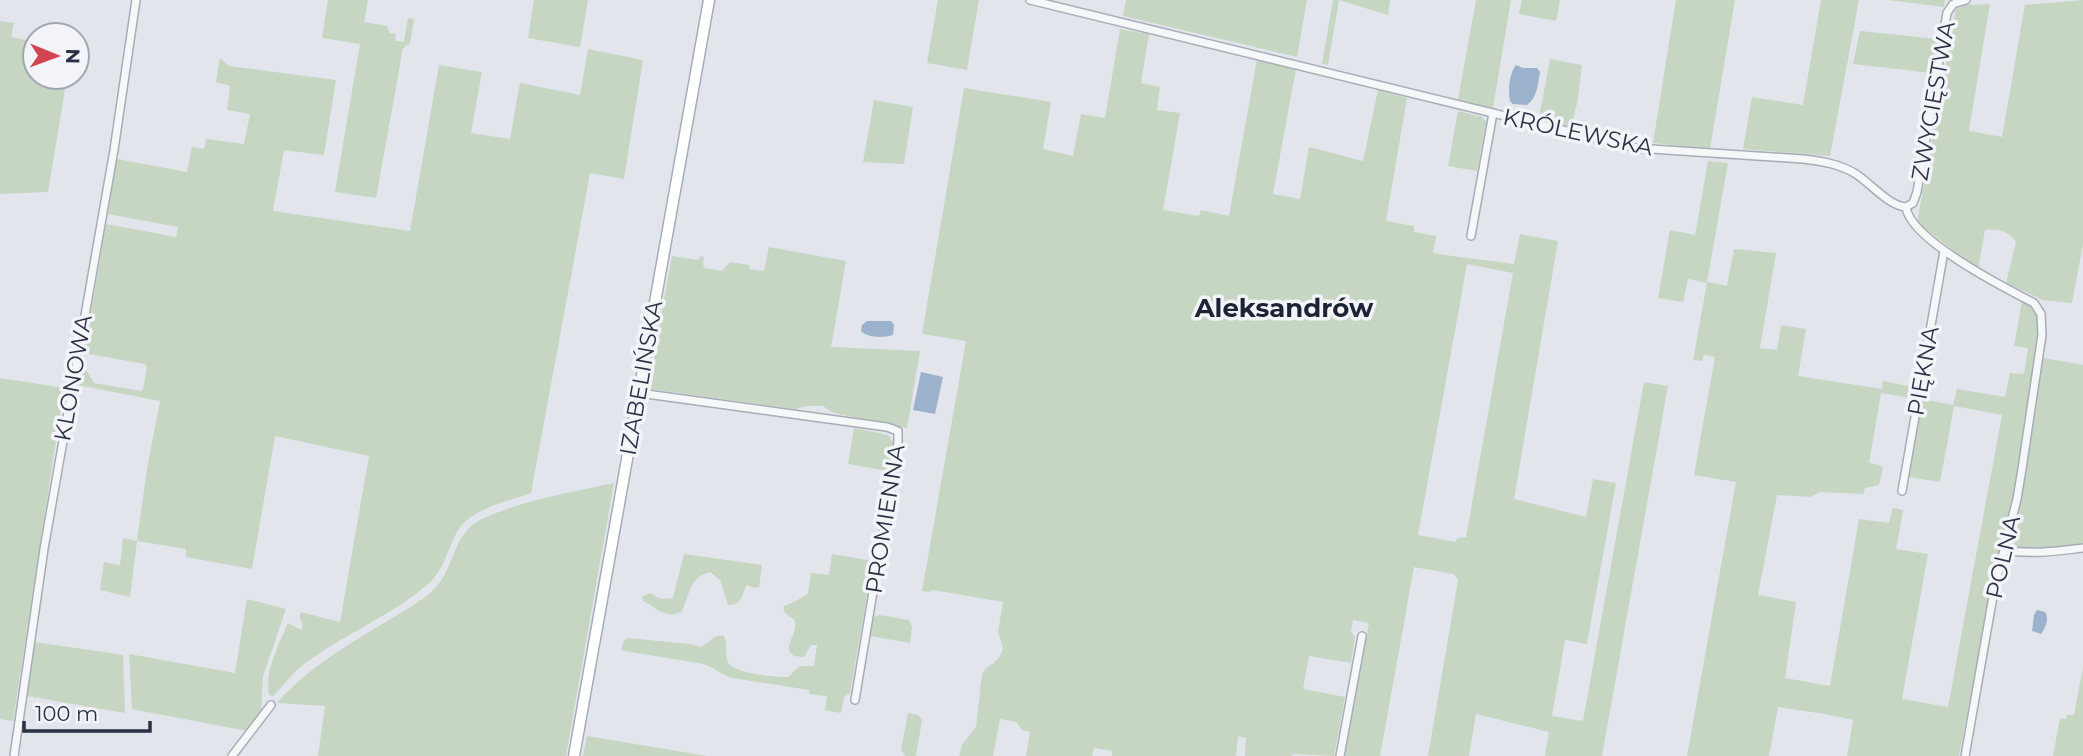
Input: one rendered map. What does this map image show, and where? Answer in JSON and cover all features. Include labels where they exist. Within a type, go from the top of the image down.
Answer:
[{"type":"street","name":"KLONOWA","points":[[14,756],[46,536],[114,150],[136,0]]},
{"type":"street","name":"IZABELIŃSKA","points":[[574,756],[709,0]]},
{"type":"street","name":"KRÓLEWSKA","points":[[1030,0],[1636,148],[1816,160],[1851,171],[1892,202],[1906,207],[1907,215],[1914,224],[1944,251],[1976,272],[2034,303],[2038,307],[2042,324],[2039,357]]},
{"type":"street","points":[[1066,10],[1067,0]]},
{"type":"street","name":"ZWYCIĘSTWA","points":[[1906,207],[1913,204],[1917,192],[1947,13],[1954,4],[1966,0]]},
{"type":"street","points":[[1471,236],[1493,113]]},
{"type":"street","name":"PIĘKNA","points":[[1902,491],[1944,251]]},
{"type":"street","name":"POLNA","points":[[1965,756],[1995,586],[2019,490],[2039,357]]},
{"type":"street","name":"PROMIENNA","points":[[639,393],[887,427],[898,431],[855,700]]},
{"type":"street","points":[[2004,550],[2022,553],[2083,548]]},
{"type":"street","points":[[1340,756],[1362,636]]},
{"type":"street","points":[[232,756],[271,705]]},
{"type":"green space","points":[[328,0],[368,0],[364,22],[387,26],[390,33],[396,34],[395,41],[404,42],[408,18],[414,19],[410,43],[403,48],[376,198],[335,192],[360,44],[322,38]]},
{"type":"green space","points":[[534,0],[588,0],[580,47],[528,38]]},
{"type":"green space","points":[[938,0],[979,0],[967,70],[927,63]]},
{"type":"green space","points":[[1126,0],[1307,0],[1297,57],[1123,16]]},
{"type":"green space","points":[[1333,0],[1339,0],[1328,65],[1322,64]]},
{"type":"green space","points":[[1339,0],[1390,0],[1388,15]]},
{"type":"green space","points":[[1476,0],[1511,0],[1493,108],[1458,100]]},
{"type":"green space","points":[[1522,0],[1560,0],[1556,21],[1519,14]]},
{"type":"green space","points":[[1676,0],[1735,0],[1710,149],[1653,143]]},
{"type":"green space","points":[[1821,0],[1859,0],[1830,156],[1743,149],[1752,97],[1803,105]]},
{"type":"green space","points":[[1888,0],[1945,0],[1944,7]]},
{"type":"green space","points":[[2083,0],[2083,244],[2072,303],[2043,300],[2006,283],[2016,242],[2007,233],[1994,229],[1985,230],[1978,269],[1917,223],[1956,9],[1965,5],[1990,4],[1969,131],[2002,137],[2025,5]]},
{"type":"green space","points":[[0,21],[14,23],[11,37],[21,39],[21,91],[65,91],[48,192],[0,194]]},
{"type":"green space","points":[[1120,29],[1149,34],[1141,83],[1160,87],[1157,110],[1180,113],[1163,210],[1199,216],[1201,210],[1229,216],[1257,59],[1296,69],[1273,194],[1300,199],[1309,147],[1363,161],[1378,90],[1407,98],[1386,221],[1414,226],[1414,232],[1436,236],[1433,253],[1514,264],[1520,234],[1558,241],[1514,499],[1586,517],[1593,479],[1616,483],[1587,644],[1565,640],[1552,716],[1583,721],[1644,382],[1668,386],[1602,756],[1545,756],[1549,732],[1476,714],[1469,756],[1428,756],[1458,580],[1454,574],[1414,567],[1380,756],[1345,756],[1369,623],[1353,620],[1351,632],[1355,637],[1351,663],[1309,656],[1303,689],[1345,697],[1334,756],[1245,756],[1246,738],[1238,736],[1236,756],[1112,756],[1112,751],[1094,748],[1092,756],[1026,756],[1030,732],[1022,730],[1016,722],[1000,719],[993,756],[959,756],[962,745],[976,727],[982,675],[999,658],[1003,648],[998,632],[1003,602],[933,590],[922,591],[966,341],[922,334],[964,88],[1051,102],[1043,149],[1073,156],[1081,114],[1105,118]],"holes":[[[1467,264],[1513,273],[1466,537],[1458,538],[1455,542],[1418,535]]]},
{"type":"green space","points":[[1860,31],[1937,39],[1931,73],[1853,64]]},
{"type":"green space","points":[[588,49],[643,60],[624,179],[590,173],[531,493],[490,507],[471,517],[457,532],[442,565],[429,583],[415,595],[318,654],[291,676],[273,696],[269,695],[268,686],[270,667],[288,623],[301,630],[303,625],[300,612],[340,622],[369,456],[275,436],[252,569],[186,557],[186,549],[137,541],[160,401],[78,385],[84,366],[94,383],[141,391],[143,389],[147,367],[145,364],[84,355],[106,224],[176,237],[178,227],[108,214],[117,159],[187,172],[192,147],[204,149],[206,139],[244,144],[250,114],[227,110],[230,86],[216,82],[220,58],[229,66],[336,80],[324,155],[284,150],[273,211],[410,231],[439,65],[482,72],[471,133],[510,139],[520,83],[580,95]]},
{"type":"green space","points":[[1550,59],[1582,65],[1577,104],[1570,128],[1539,119]]},
{"type":"green space","points":[[874,100],[913,107],[904,164],[863,162]]},
{"type":"green space","points":[[1458,111],[1482,117],[1486,122],[1477,171],[1448,166]]},
{"type":"green space","points":[[1708,161],[1728,163],[1707,282],[1727,286],[1734,249],[1776,253],[1760,348],[1777,350],[1781,325],[1806,329],[1798,376],[1882,389],[1883,381],[1913,387],[1911,398],[1881,393],[1869,463],[1883,468],[1879,485],[1865,488],[1863,494],[1820,492],[1810,497],[1777,495],[1758,595],[1796,602],[1785,678],[1830,686],[1859,519],[1889,523],[1893,508],[1903,510],[1896,549],[1928,554],[1902,699],[1948,707],[2002,415],[1954,406],[1940,482],[1909,477],[1922,399],[1953,405],[1957,389],[2005,397],[2010,373],[2024,374],[2028,348],[2014,346],[2022,302],[2035,312],[2039,324],[2036,356],[2014,491],[1959,756],[1847,756],[1853,720],[1778,707],[1769,756],[1687,756],[1736,482],[1694,475],[1715,357],[1704,355],[1702,361],[1693,360],[1707,283],[1688,279],[1683,302],[1658,298],[1670,230],[1695,235]]},
{"type":"green space","points":[[769,247],[846,261],[831,347],[920,351],[907,428],[834,413],[823,406],[795,409],[651,389],[672,256],[697,260],[701,256],[704,257],[705,268],[722,271],[730,262],[764,271]]},
{"type":"green space","points":[[2043,358],[2083,365],[2083,544],[2020,550],[2014,545],[2012,537],[2026,475]]},
{"type":"green space","points":[[0,378],[64,388],[13,721],[0,719]]},
{"type":"green space","points":[[854,428],[888,435],[893,442],[888,471],[848,464]]},
{"type":"green space","points":[[614,483],[566,756],[318,756],[325,706],[277,703],[289,690],[341,650],[431,592],[443,578],[465,533],[480,520],[529,502]]},
{"type":"green space","points":[[123,538],[137,541],[130,597],[100,590],[104,562],[120,565]]},
{"type":"green space","points":[[684,554],[762,565],[759,587],[747,585],[739,601],[728,605],[720,580],[710,572],[693,583],[681,612],[666,613],[643,601],[642,597],[650,593],[661,599],[673,598]]},
{"type":"green space","points":[[832,554],[873,561],[850,693],[844,697],[841,713],[825,710],[827,696],[809,694],[809,690],[733,678],[704,664],[621,649],[624,640],[628,638],[701,647],[723,635],[728,662],[736,669],[788,677],[800,666],[814,666],[817,645],[811,645],[804,657],[794,656],[789,651],[795,621],[785,613],[784,606],[808,594],[811,573],[829,575]]},
{"type":"green space","points":[[247,599],[286,609],[263,676],[261,711],[247,731],[132,709],[129,654],[235,673]]},
{"type":"green space","points":[[879,615],[909,620],[912,627],[910,643],[870,636],[873,617]]},
{"type":"green space","points":[[35,642],[123,655],[125,713],[27,696]]},
{"type":"green space","points":[[2083,667],[2083,756],[2053,756],[2060,718],[2066,719],[2067,715],[2074,715]]},
{"type":"green space","points":[[908,713],[918,715],[922,720],[916,756],[906,756],[901,750]]},
{"type":"green space","points":[[587,736],[707,756],[583,756]]},
{"type":"water","points":[[1516,65],[1537,68],[1540,72],[1535,95],[1527,105],[1513,104],[1510,101],[1510,82]]},
{"type":"water","points":[[867,321],[891,321],[894,325],[893,335],[876,337],[864,333],[861,331],[862,325]]},
{"type":"water","points":[[921,372],[943,377],[935,414],[913,410]]},
{"type":"water","points":[[2037,610],[2045,612],[2047,618],[2041,634],[2032,631]]},
{"type":"district","name":"Aleksandrów","points":[[1284,308]]}]
